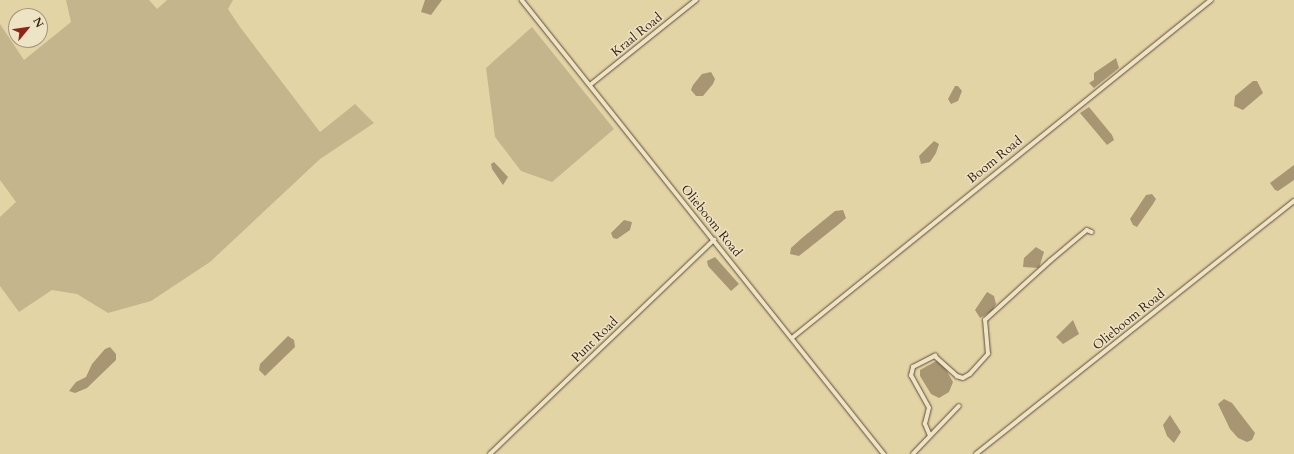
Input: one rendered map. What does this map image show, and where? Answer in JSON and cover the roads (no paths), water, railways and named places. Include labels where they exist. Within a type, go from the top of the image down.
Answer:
[{"type":"street","name":"Olieboom Road","points":[[522,0],[884,454]]},
{"type":"street","name":"Kraal Road","points":[[590,85],[696,0]]},
{"type":"street","name":"Boom Road","points":[[792,338],[1211,0]]},
{"type":"street","name":"Olieboom Road","points":[[976,454],[1294,201]]},
{"type":"street","points":[[930,436],[925,424],[930,408],[911,376],[914,366],[935,356],[957,376],[963,378],[970,374],[988,354],[985,320],[1050,261],[1088,230],[1092,232]]},
{"type":"street","name":"Punt Road","points":[[490,454],[714,240]]},
{"type":"street","points":[[913,454],[959,406]]}]
